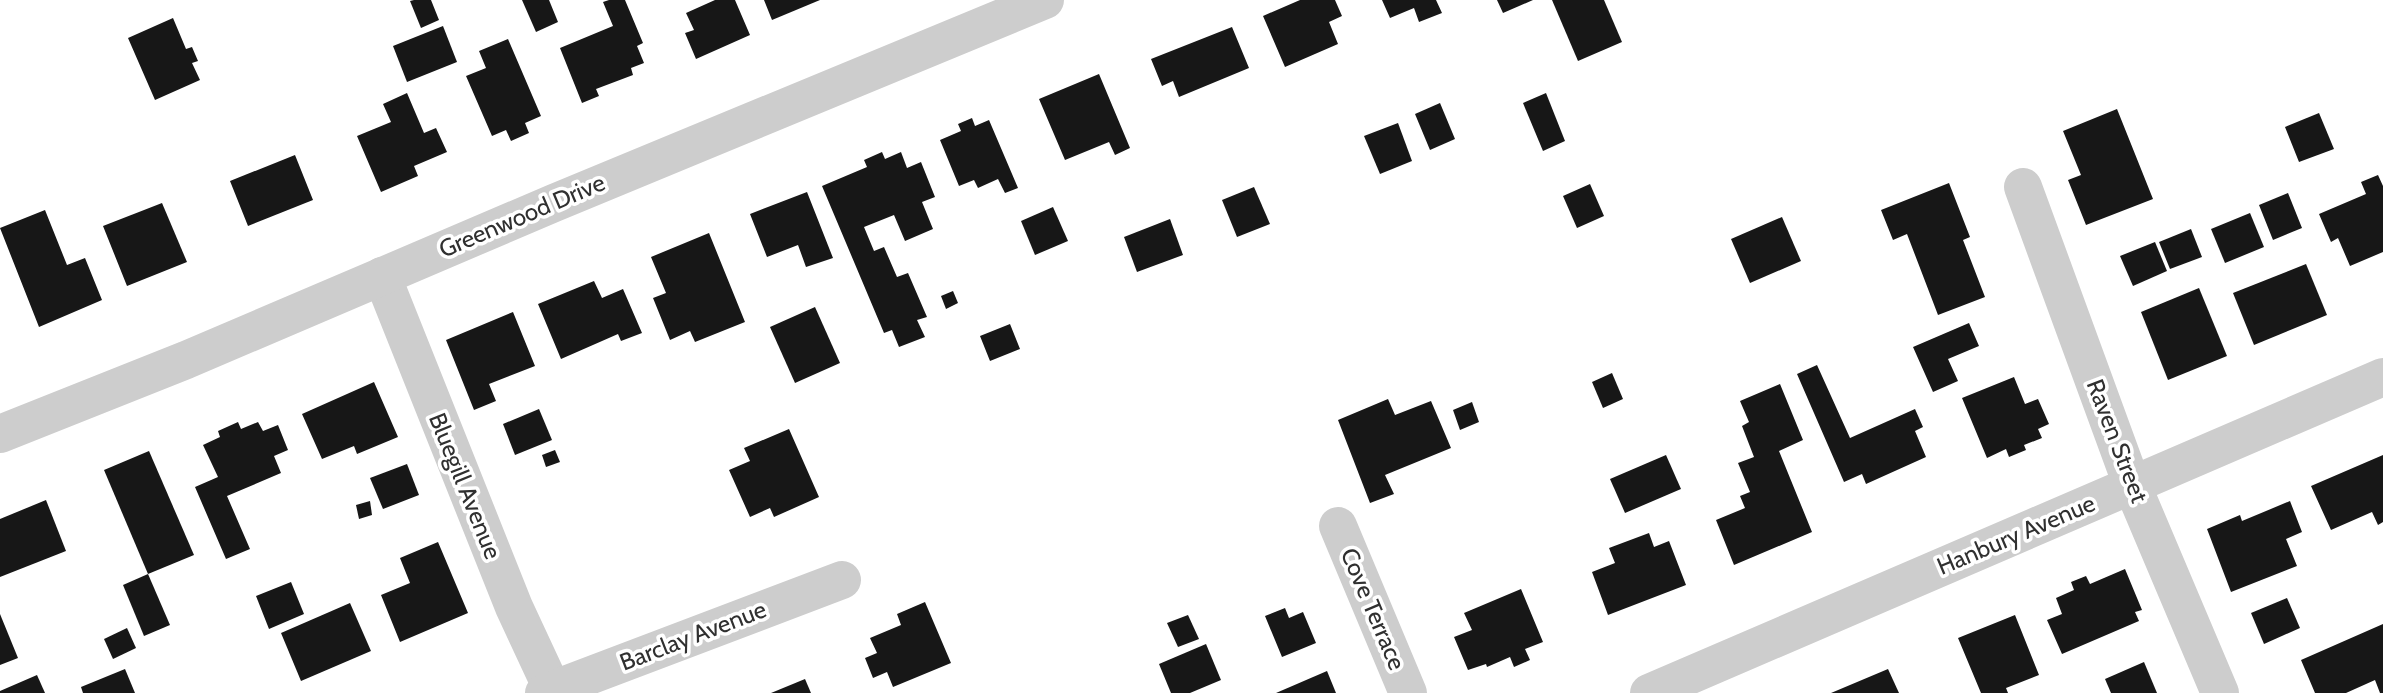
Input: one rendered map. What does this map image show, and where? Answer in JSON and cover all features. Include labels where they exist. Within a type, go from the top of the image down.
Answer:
[{"type":"street","name":"Greenwood Drive","points":[[0,434],[173,365],[566,197],[1045,0]]},
{"type":"street","name":"Raven Street","points":[[2023,187],[2133,485],[2220,693]]},
{"type":"street","name":"Bluegill Avenue","points":[[382,276],[550,692]]},
{"type":"street","name":"Hanbury Avenue","points":[[1649,693],[2383,377]]},
{"type":"street","name":"Cove Terrace","points":[[1338,526],[1408,693]]},
{"type":"street","name":"Barclay Avenue","points":[[550,692],[842,580]]},
{"type":"building","points":[[431,0],[439,20],[421,28],[410,1]]},
{"type":"building","points":[[522,0],[549,0],[558,22],[536,32]]},
{"type":"building","points":[[625,0],[643,43],[637,46],[644,63],[631,68],[633,75],[596,89],[599,96],[582,103],[560,48],[613,26],[603,2]]},
{"type":"building","points":[[715,0],[735,0],[750,35],[696,59],[685,33],[694,30],[686,13]]},
{"type":"building","points":[[764,0],[820,0],[772,20]]},
{"type":"building","points":[[1300,0],[1335,0],[1342,16],[1329,22],[1338,44],[1285,67],[1263,16]]},
{"type":"building","points":[[1382,0],[1436,0],[1442,13],[1419,22],[1414,8],[1390,18]]},
{"type":"building","points":[[1497,0],[1533,0],[1503,13]]},
{"type":"building","points":[[1552,0],[1604,0],[1622,42],[1578,61]]},
{"type":"building","points":[[173,18],[186,49],[192,47],[198,61],[192,63],[200,80],[155,100],[128,38]]},
{"type":"building","points":[[443,26],[457,62],[407,82],[393,46]]},
{"type":"building","points":[[1232,27],[1249,68],[1179,97],[1173,81],[1162,86],[1151,59]]},
{"type":"building","points":[[508,39],[541,116],[525,123],[529,133],[511,141],[506,130],[492,136],[466,76],[486,68],[479,51]]},
{"type":"building","points":[[1099,74],[1130,148],[1115,155],[1109,142],[1065,160],[1039,99]]},
{"type":"building","points":[[407,93],[424,133],[436,128],[447,152],[414,166],[418,176],[381,192],[357,136],[391,122],[383,104]]},
{"type":"building","points":[[1546,93],[1565,141],[1543,151],[1523,103]]},
{"type":"building","points":[[1440,103],[1455,139],[1430,150],[1415,114]]},
{"type":"building","points":[[2117,109],[2153,199],[2086,225],[2068,180],[2081,175],[2063,131]]},
{"type":"building","points":[[2319,113],[2334,149],[2299,162],[2285,127]]},
{"type":"building","points":[[972,118],[975,126],[989,120],[1018,188],[1005,193],[998,179],[978,188],[974,180],[959,186],[940,140],[961,131],[958,124]]},
{"type":"building","points":[[1398,123],[1412,161],[1380,174],[1364,136]]},
{"type":"building","points":[[882,152],[885,159],[901,152],[907,168],[921,162],[935,197],[922,202],[933,229],[905,241],[894,215],[864,227],[874,251],[884,247],[897,277],[908,273],[927,317],[917,320],[925,337],[899,347],[892,330],[884,333],[822,186],[867,167],[864,160]]},
{"type":"building","points":[[295,155],[313,200],[248,226],[230,181]]},
{"type":"building","points":[[2378,175],[2383,186],[2383,252],[2350,266],[2338,238],[2331,242],[2319,214],[2366,194],[2361,182]]},
{"type":"building","points":[[1949,183],[1970,237],[1963,240],[1985,297],[1938,315],[1907,234],[1893,240],[1881,210]]},
{"type":"building","points":[[1590,184],[1604,216],[1577,228],[1563,196]]},
{"type":"building","points":[[1254,187],[1270,224],[1237,237],[1222,200]]},
{"type":"building","points":[[807,192],[833,258],[806,267],[798,245],[767,257],[750,214]]},
{"type":"building","points":[[2288,193],[2302,228],[2273,240],[2259,205]]},
{"type":"building","points":[[162,203],[187,262],[127,286],[103,226]]},
{"type":"building","points":[[1053,207],[1068,241],[1035,255],[1021,221]]},
{"type":"building","points":[[45,210],[67,265],[85,258],[102,300],[39,327],[0,228]]},
{"type":"building","points":[[2250,213],[2264,247],[2225,263],[2211,229]]},
{"type":"building","points":[[1782,217],[1801,261],[1750,283],[1731,239]]},
{"type":"building","points":[[1170,219],[1183,255],[1137,272],[1124,237]]},
{"type":"building","points":[[2191,229],[2202,257],[2170,269],[2159,242]]},
{"type":"building","points":[[709,233],[745,322],[695,342],[690,331],[670,340],[653,298],[666,293],[651,257]]},
{"type":"building","points":[[2155,242],[2167,271],[2133,286],[2120,256]]},
{"type":"building","points":[[2306,264],[2327,315],[2254,345],[2233,293]]},
{"type":"building","points":[[594,281],[602,298],[623,289],[642,333],[621,341],[618,334],[561,359],[538,304]]},
{"type":"building","points":[[2199,288],[2227,356],[2168,380],[2141,312]]},
{"type":"building","points":[[953,291],[958,303],[946,309],[941,296]]},
{"type":"building","points":[[815,307],[840,363],[795,383],[770,327]]},
{"type":"building","points":[[513,312],[535,366],[489,384],[496,401],[474,410],[446,340]]},
{"type":"building","points":[[1969,323],[1979,346],[1948,359],[1958,381],[1933,392],[1913,347]]},
{"type":"building","points":[[1010,324],[1020,349],[990,361],[980,336]]},
{"type":"building","points":[[1817,365],[1850,438],[1915,409],[1923,427],[1915,431],[1926,457],[1866,484],[1862,474],[1844,482],[1797,374]]},
{"type":"building","points":[[1612,373],[1623,399],[1603,408],[1592,382]]},
{"type":"building","points":[[2014,377],[2025,404],[2038,399],[2049,424],[2038,429],[2042,438],[2024,445],[2026,450],[2009,457],[2006,449],[1987,458],[1962,398]]},
{"type":"building","points":[[374,382],[398,437],[357,454],[354,446],[322,459],[302,414]]},
{"type":"building","points":[[1780,384],[1803,440],[1779,451],[1812,532],[1734,565],[1716,520],[1745,508],[1740,496],[1750,492],[1738,463],[1754,457],[1742,426],[1749,422],[1740,401]]},
{"type":"building","points":[[1388,399],[1395,415],[1431,401],[1451,448],[1385,475],[1394,494],[1370,503],[1338,420]]},
{"type":"building","points":[[1472,402],[1479,422],[1460,430],[1453,410]]},
{"type":"building","points":[[539,409],[552,440],[515,455],[503,424]]},
{"type":"building","points":[[238,422],[241,429],[258,422],[263,431],[278,425],[288,450],[274,456],[281,473],[227,496],[250,549],[226,559],[195,487],[218,477],[203,445],[220,437],[218,431]]},
{"type":"building","points":[[789,429],[819,497],[774,517],[770,508],[750,517],[729,470],[750,461],[744,448]]},
{"type":"building","points":[[555,450],[560,462],[546,467],[542,455]]},
{"type":"building","points":[[149,451],[194,555],[148,574],[104,470]]},
{"type":"building","points":[[1666,455],[1681,489],[1625,513],[1610,479]]},
{"type":"building","points":[[2383,455],[2383,522],[2378,525],[2372,512],[2331,530],[2311,486]]},
{"type":"building","points":[[407,464],[419,495],[383,509],[370,478]]},
{"type":"building","points":[[46,500],[66,551],[0,577],[0,519]]},
{"type":"building","points":[[370,501],[372,515],[359,519],[356,505]]},
{"type":"building","points":[[2290,501],[2302,532],[2286,539],[2297,566],[2231,592],[2207,529],[2240,515],[2242,521]]},
{"type":"building","points":[[1649,533],[1654,547],[1669,541],[1686,585],[1608,615],[1592,572],[1615,563],[1609,548]]},
{"type":"building","points":[[438,542],[468,613],[400,642],[381,595],[410,583],[400,558]]},
{"type":"building","points":[[2125,569],[2142,610],[2135,612],[2139,621],[2062,654],[2047,620],[2062,614],[2056,598],[2074,590],[2071,582],[2086,576],[2090,584]]},
{"type":"building","points":[[148,574],[170,625],[144,636],[123,585]]},
{"type":"building","points":[[291,582],[304,614],[269,629],[256,596]]},
{"type":"building","points":[[1521,589],[1543,642],[1525,649],[1530,660],[1514,667],[1510,657],[1487,667],[1486,664],[1468,670],[1454,637],[1472,630],[1464,613]]},
{"type":"building","points":[[2287,598],[2300,628],[2264,644],[2251,613]]},
{"type":"building","points":[[925,602],[951,663],[893,687],[887,672],[873,678],[865,658],[877,653],[870,638],[901,625],[897,614]]},
{"type":"building","points":[[350,603],[371,651],[301,681],[281,633]]},
{"type":"building","points":[[1285,608],[1289,618],[1303,612],[1316,643],[1282,657],[1265,616]]},
{"type":"building","points":[[0,614],[18,658],[0,665]]},
{"type":"building","points":[[1188,615],[1199,639],[1178,647],[1167,623]]},
{"type":"building","points":[[2015,615],[2039,675],[2006,688],[2008,693],[1981,693],[1958,638]]},
{"type":"building","points":[[2383,624],[2383,693],[2380,693],[2375,680],[2346,693],[2315,693],[2301,660]]},
{"type":"building","points":[[127,628],[136,648],[113,659],[104,639]]},
{"type":"building","points":[[1206,644],[1221,680],[1190,693],[1171,693],[1159,664]]},
{"type":"building","points":[[2144,662],[2157,693],[2111,693],[2105,679]]},
{"type":"building","points":[[125,669],[135,693],[83,693],[81,687]]},
{"type":"building","points":[[1888,669],[1899,693],[1831,693]]},
{"type":"building","points":[[1327,671],[1336,693],[1276,693]]},
{"type":"building","points":[[37,675],[45,693],[0,693],[0,691]]},
{"type":"building","points":[[805,679],[811,693],[771,693]]}]
